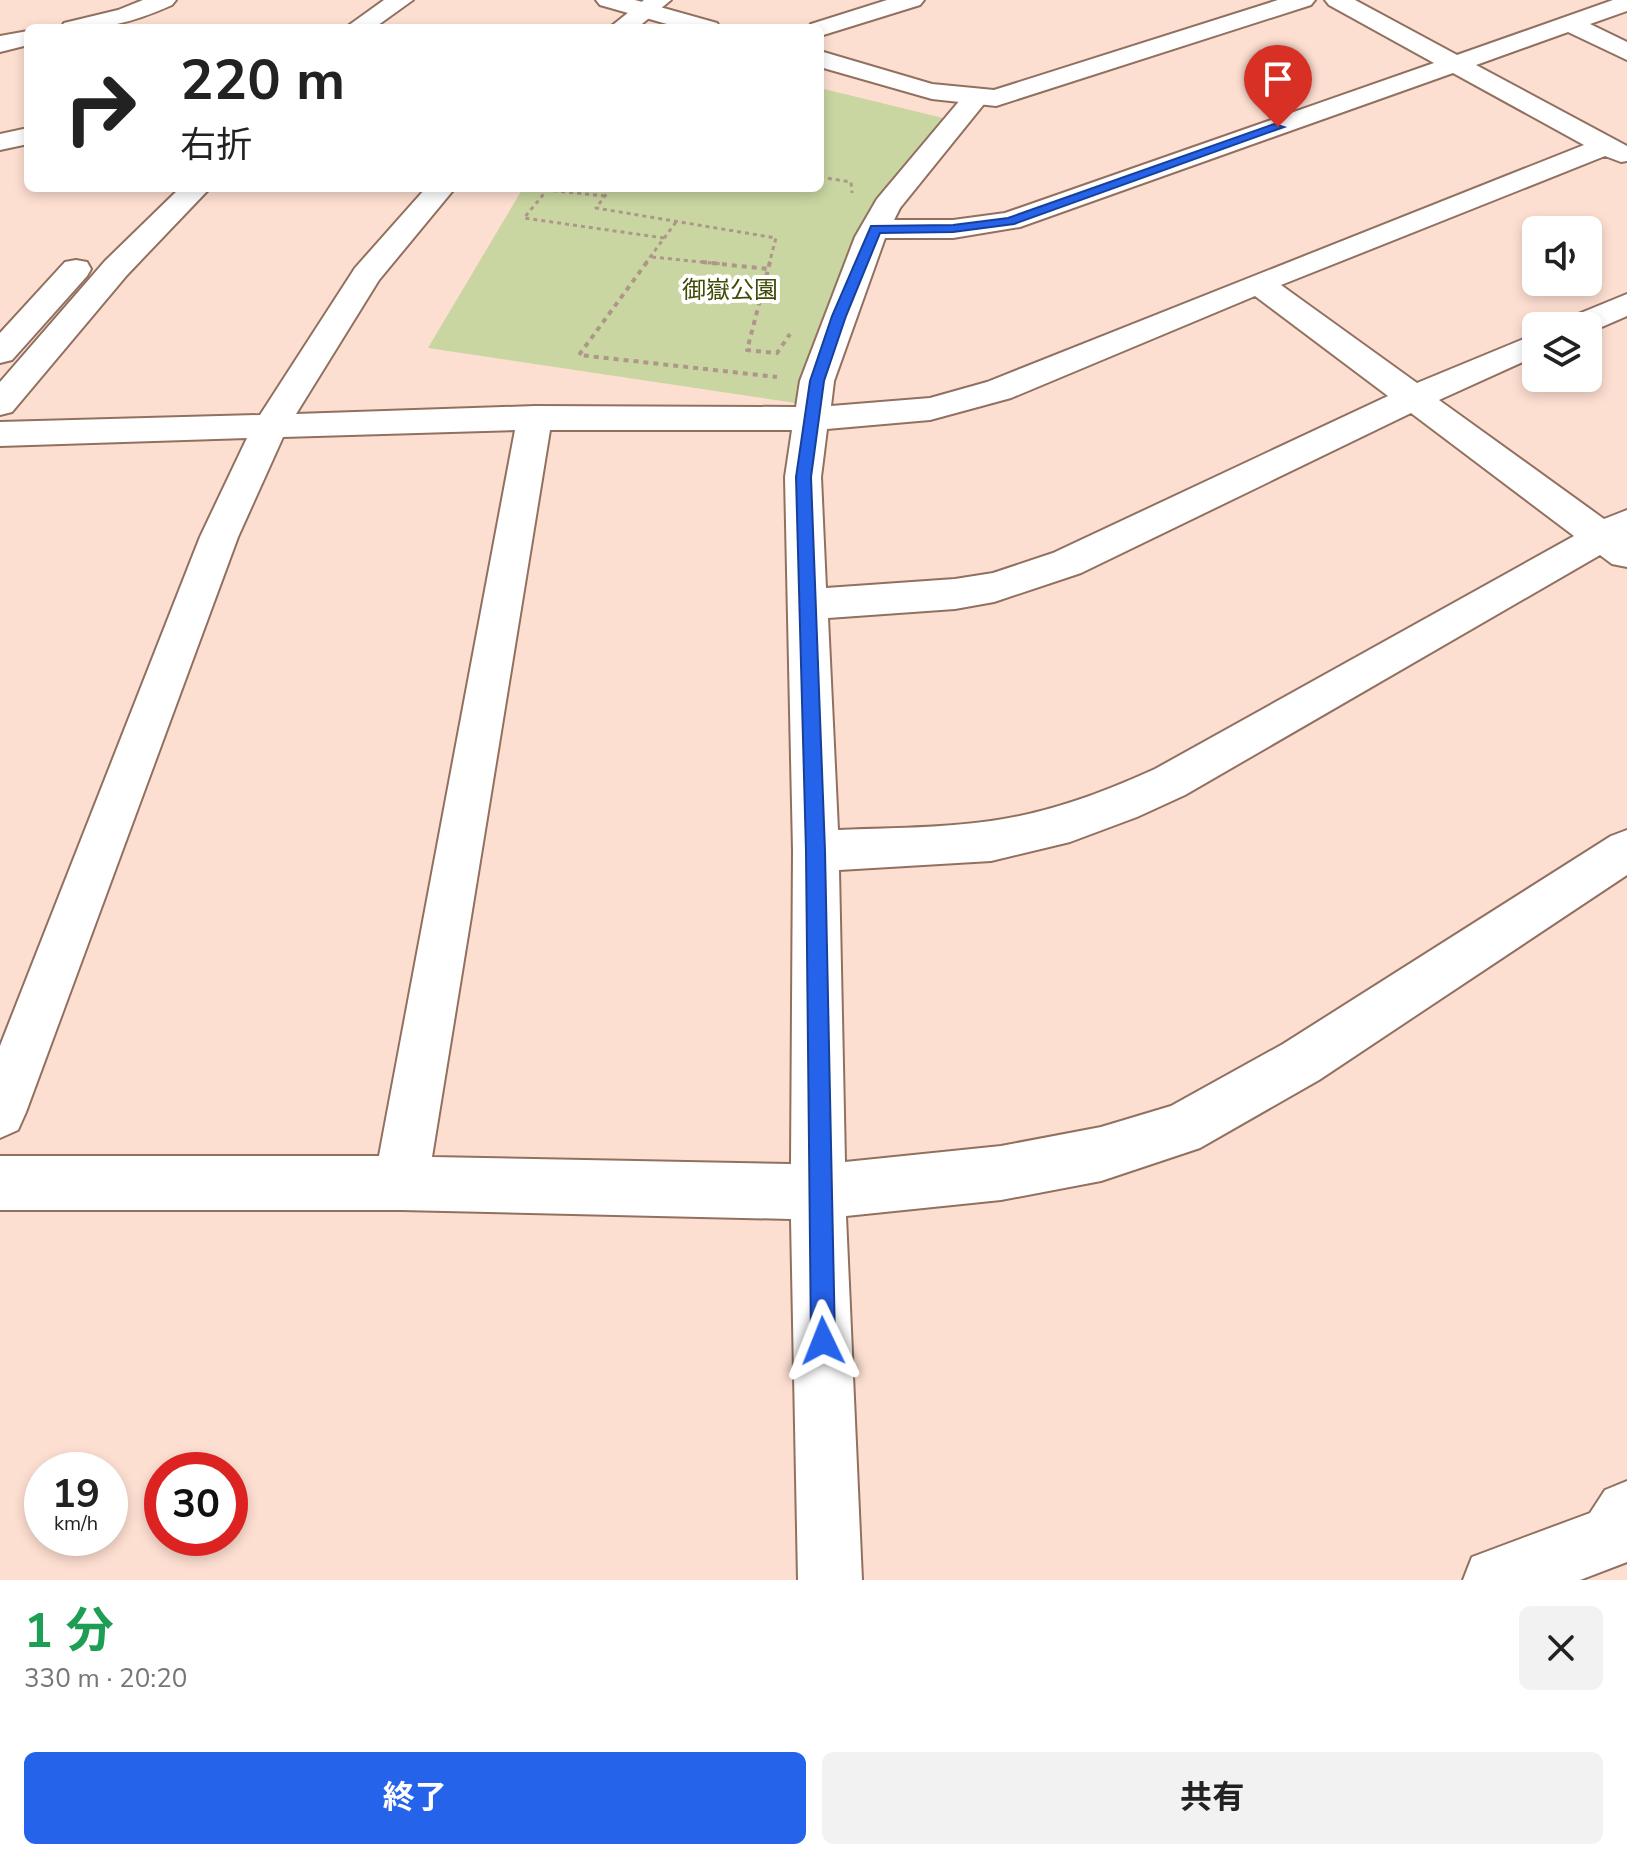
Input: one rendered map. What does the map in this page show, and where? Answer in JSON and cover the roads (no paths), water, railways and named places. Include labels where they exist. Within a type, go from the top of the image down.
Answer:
[{"type":"street","points":[[91,24],[126,16],[164,0]]},
{"type":"street","points":[[363,24],[401,0]]},
{"type":"street","points":[[608,0],[652,5],[698,24]]},
{"type":"street","points":[[824,28],[912,0]]},
{"type":"street","points":[[824,60],[975,99],[996,98],[1303,0]]},
{"type":"street","points":[[1337,0],[1617,151]]},
{"type":"street","points":[[875,229],[953,229],[1010,221],[1627,3]]},
{"type":"street","points":[[626,24],[652,5]]},
{"type":"street","points":[[398,24],[425,7]]},
{"type":"street","points":[[1570,24],[1627,52]]},
{"type":"street","points":[[0,44],[24,39]]},
{"type":"street","points":[[830,1580],[818,1192],[816,851],[803,477],[817,381],[839,316],[875,229],[887,205],[975,99]]},
{"type":"street","points":[[0,142],[24,137]]},
{"type":"street","points":[[0,434],[535,418],[810,419],[930,409],[961,403],[1258,283],[1617,151]]},
{"type":"street","points":[[0,353],[97,247],[153,192]]},
{"type":"street","points":[[0,404],[116,268],[192,192]]},
{"type":"street","points":[[0,1112],[219,537],[271,425],[366,275],[438,192]]},
{"type":"street","points":[[816,851],[966,844],[1067,823],[1127,803],[1619,538],[1413,398],[1258,283]]},
{"type":"street","points":[[1602,315],[1627,304]]},
{"type":"street","points":[[809,604],[955,594],[994,587],[1067,563],[1413,398],[1522,350]]},
{"type":"street","points":[[401,1183],[535,418]]},
{"type":"street","points":[[0,1183],[401,1183],[818,1192],[1001,1173],[1101,1154],[1181,1129],[1314,1054],[1627,850]]},
{"type":"street","points":[[1495,1580],[1622,1536]]},
{"type":"park label","name":"御嶽公園","points":[[730,290]]}]
